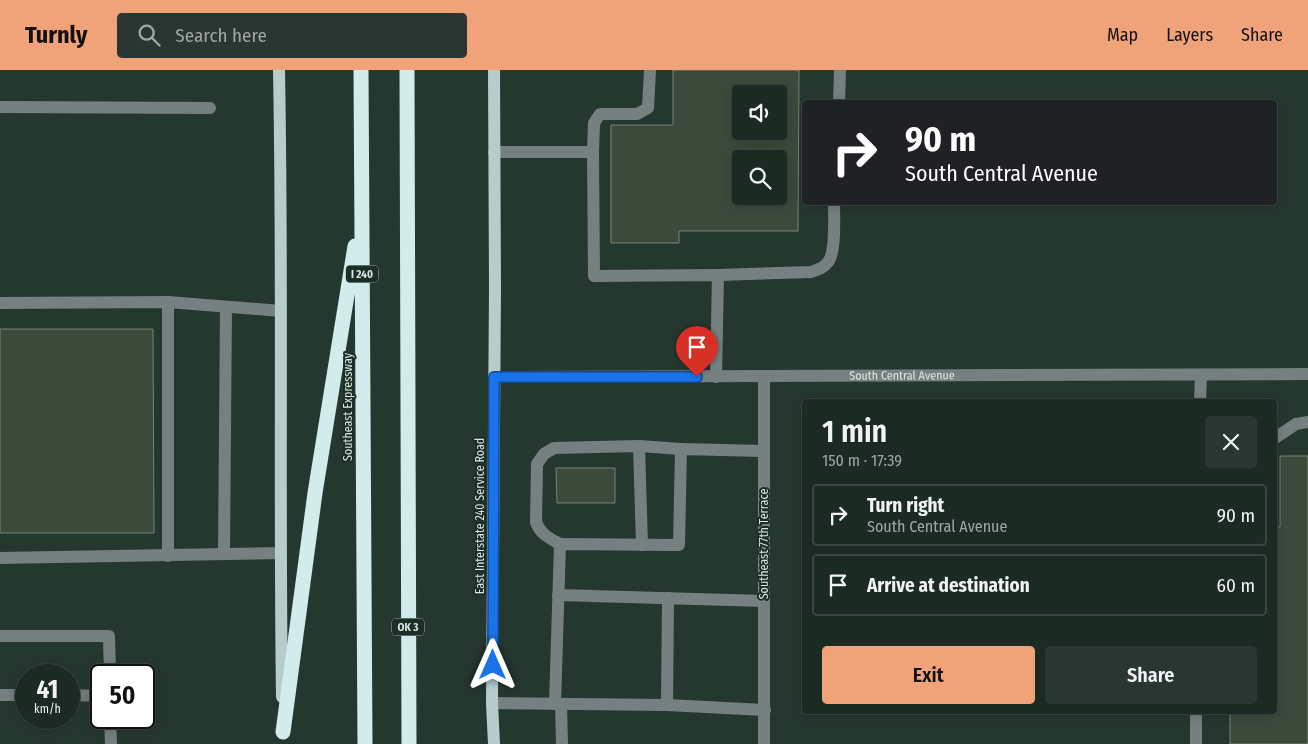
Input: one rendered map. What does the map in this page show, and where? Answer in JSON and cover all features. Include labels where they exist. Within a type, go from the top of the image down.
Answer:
[{"type":"highway","name":"Southeast Expressway","points":[[361,70],[366,744]]},
{"type":"highway","name":"OK 3","points":[[407,70],[409,738]]},
{"type":"highway","points":[[283,738],[315,493],[355,243],[361,119]]},
{"type":"main road","points":[[279,70],[281,311],[280,554],[283,738]]},
{"type":"main road","name":"East Interstate 240 Service Road","points":[[494,70],[495,288],[492,703],[494,744]]},
{"type":"street","points":[[650,70],[648,108],[637,114],[600,114],[594,123],[594,276],[810,272],[819,269],[829,261],[832,249],[834,205]]},
{"type":"street","points":[[839,100],[840,70]]},
{"type":"street","points":[[0,107],[210,108]]},
{"type":"street","points":[[494,152],[593,152]]},
{"type":"street","points":[[716,377],[718,275]]},
{"type":"street","points":[[0,303],[168,302],[281,311]]},
{"type":"street","points":[[168,302],[168,556]]},
{"type":"street","points":[[224,554],[226,307]]},
{"type":"street","points":[[1200,399],[1201,374]]},
{"type":"street","name":"South Central Avenue","points":[[494,377],[1308,374]]},
{"type":"street","name":"Southeast 77th Terrace","points":[[764,377],[764,744]]},
{"type":"street","points":[[1277,437],[1296,424],[1308,422]]},
{"type":"street","points":[[681,449],[679,545],[560,544],[539,530],[536,522],[537,464],[544,454],[554,448],[639,446],[763,452]]},
{"type":"street","points":[[639,446],[642,545]]},
{"type":"street","points":[[560,544],[558,704],[562,744]]},
{"type":"street","points":[[0,558],[280,554]]},
{"type":"street","points":[[558,594],[764,601]]},
{"type":"street","points":[[667,705],[668,598]]},
{"type":"street","points":[[0,636],[109,636],[110,664]]},
{"type":"street","points":[[0,695],[15,695]]},
{"type":"street","points":[[492,703],[667,705],[765,710]]},
{"type":"street","points":[[1196,714],[1196,744]]},
{"type":"street","points":[[110,729],[111,744]]},
{"type":"building","points":[[673,70],[799,70],[798,231],[679,231],[679,243],[611,243],[611,125],[673,125]]},
{"type":"building","points":[[0,329],[153,329],[154,533],[0,533]]},
{"type":"building","points":[[1280,456],[1308,456],[1308,744],[1230,744],[1230,714],[1277,714],[1277,527],[1280,527]]},
{"type":"building","points":[[556,468],[615,468],[615,503],[557,503]]},
{"type":"route","points":[[493,665],[494,377],[697,377]]}]
